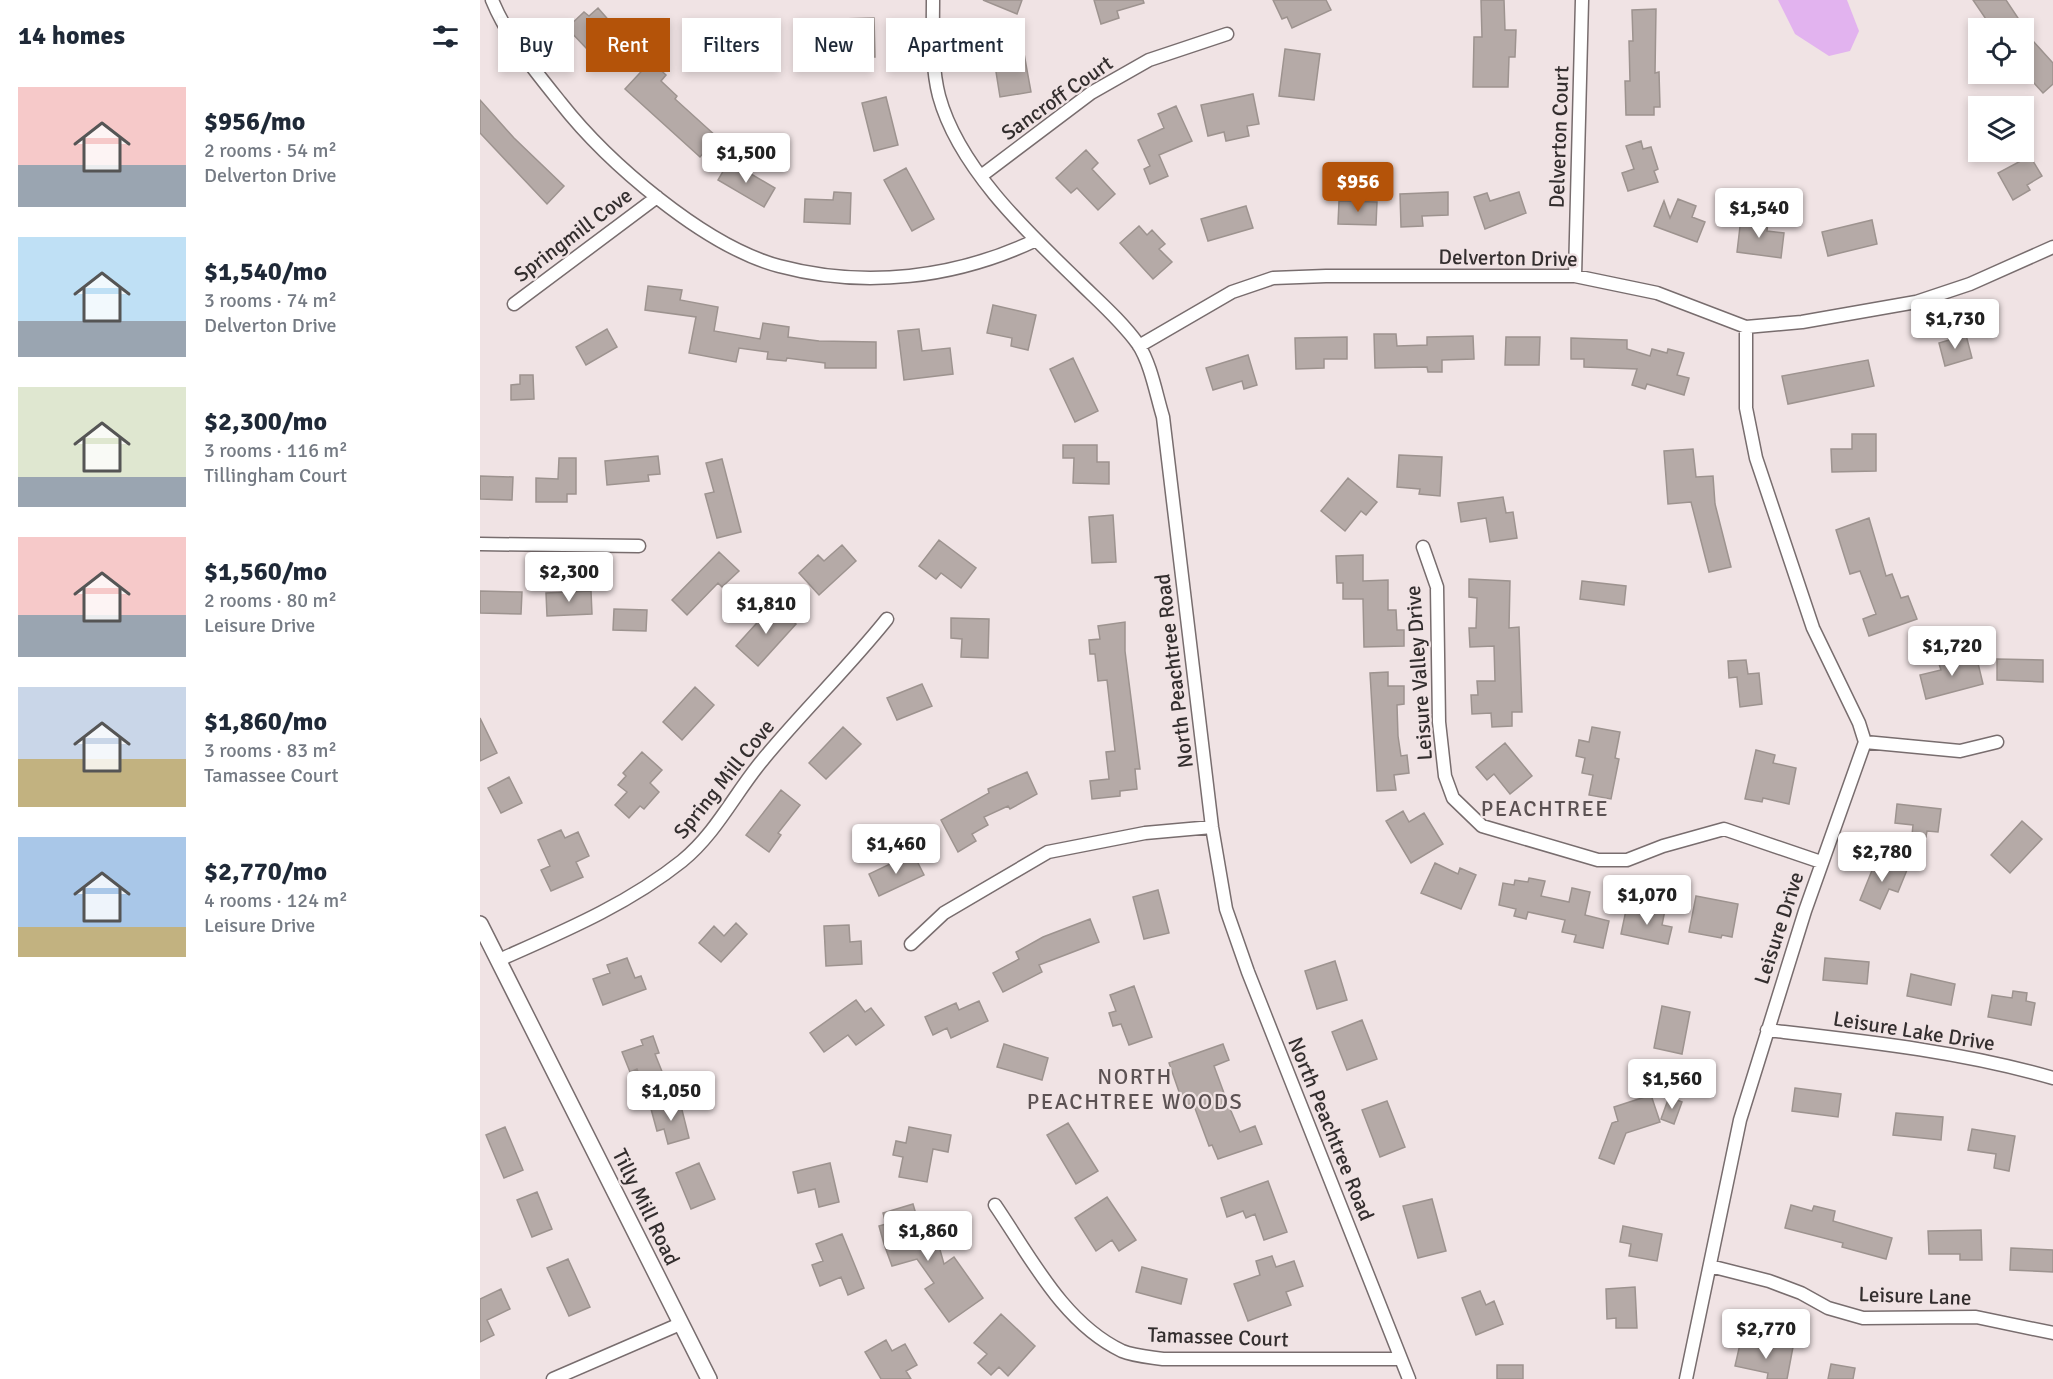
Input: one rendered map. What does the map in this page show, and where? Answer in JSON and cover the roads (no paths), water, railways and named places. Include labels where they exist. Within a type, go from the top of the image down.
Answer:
[{"type":"street","points":[[492,0],[531,66],[572,117],[611,159],[657,197],[724,243],[777,266],[824,275],[886,279],[948,272],[1007,254],[1036,240]]},
{"type":"street","name":"North Peachtree Road","points":[[933,0],[933,45],[939,95],[957,140],[981,176],[1036,240],[1118,320],[1139,346],[1163,417],[1212,827],[1226,909],[1248,972],[1410,1379]]},
{"type":"street","name":"Delverton Court","points":[[1575,276],[1582,0]]},
{"type":"street","name":"Sancroff Court","points":[[981,176],[1091,93],[1110,82],[1149,60],[1227,34]]},
{"type":"street","name":"Springmill Cove","points":[[514,304],[657,197]]},
{"type":"street","name":"Delverton Drive","points":[[1139,346],[1232,292],[1273,278],[1575,276],[1657,293],[1746,327],[1802,322],[1916,302],[1970,284],[2053,247]]},
{"type":"street","points":[[1746,327],[1746,408],[1756,458],[1813,628],[1859,723],[1865,742],[1960,752],[1997,742]]},
{"type":"street","points":[[480,544],[639,546]]},
{"type":"street","name":"Leisure Valley Drive","points":[[1422,547],[1437,587],[1439,722],[1445,776],[1453,798],[1482,826],[1598,860],[1627,860],[1663,846],[1724,829],[1821,862]]},
{"type":"street","name":"Spring Mill Cove","points":[[499,960],[592,919],[683,860],[718,824],[755,769],[846,669],[887,619]]},
{"type":"street","name":"Leisure Drive","points":[[1686,1379],[1740,1120],[1821,862],[1865,742]]},
{"type":"street","points":[[911,944],[944,913],[1048,852],[1145,833],[1212,827]]},
{"type":"street","name":"Tilly Mill Road","points":[[480,924],[709,1379]]},
{"type":"street","name":"Leisure Lake Drive","points":[[1767,1030],[1893,1044],[2023,1069],[2053,1078]]},
{"type":"street","name":"Tamassee Court","points":[[995,1205],[1058,1298],[1092,1335],[1124,1352],[1163,1359],[1401,1359]]},
{"type":"street","name":"Leisure Lane","points":[[1710,1266],[1769,1281],[1801,1293],[1827,1308],[1863,1318],[1976,1317],[2053,1333]]},
{"type":"street","points":[[553,1379],[680,1324]]},
{"type":"district","name":"PEACHTREE","points":[[1545,808]]},
{"type":"district","name":"NORTH PEACHTREE WOODS","points":[[1135,1088]]}]
